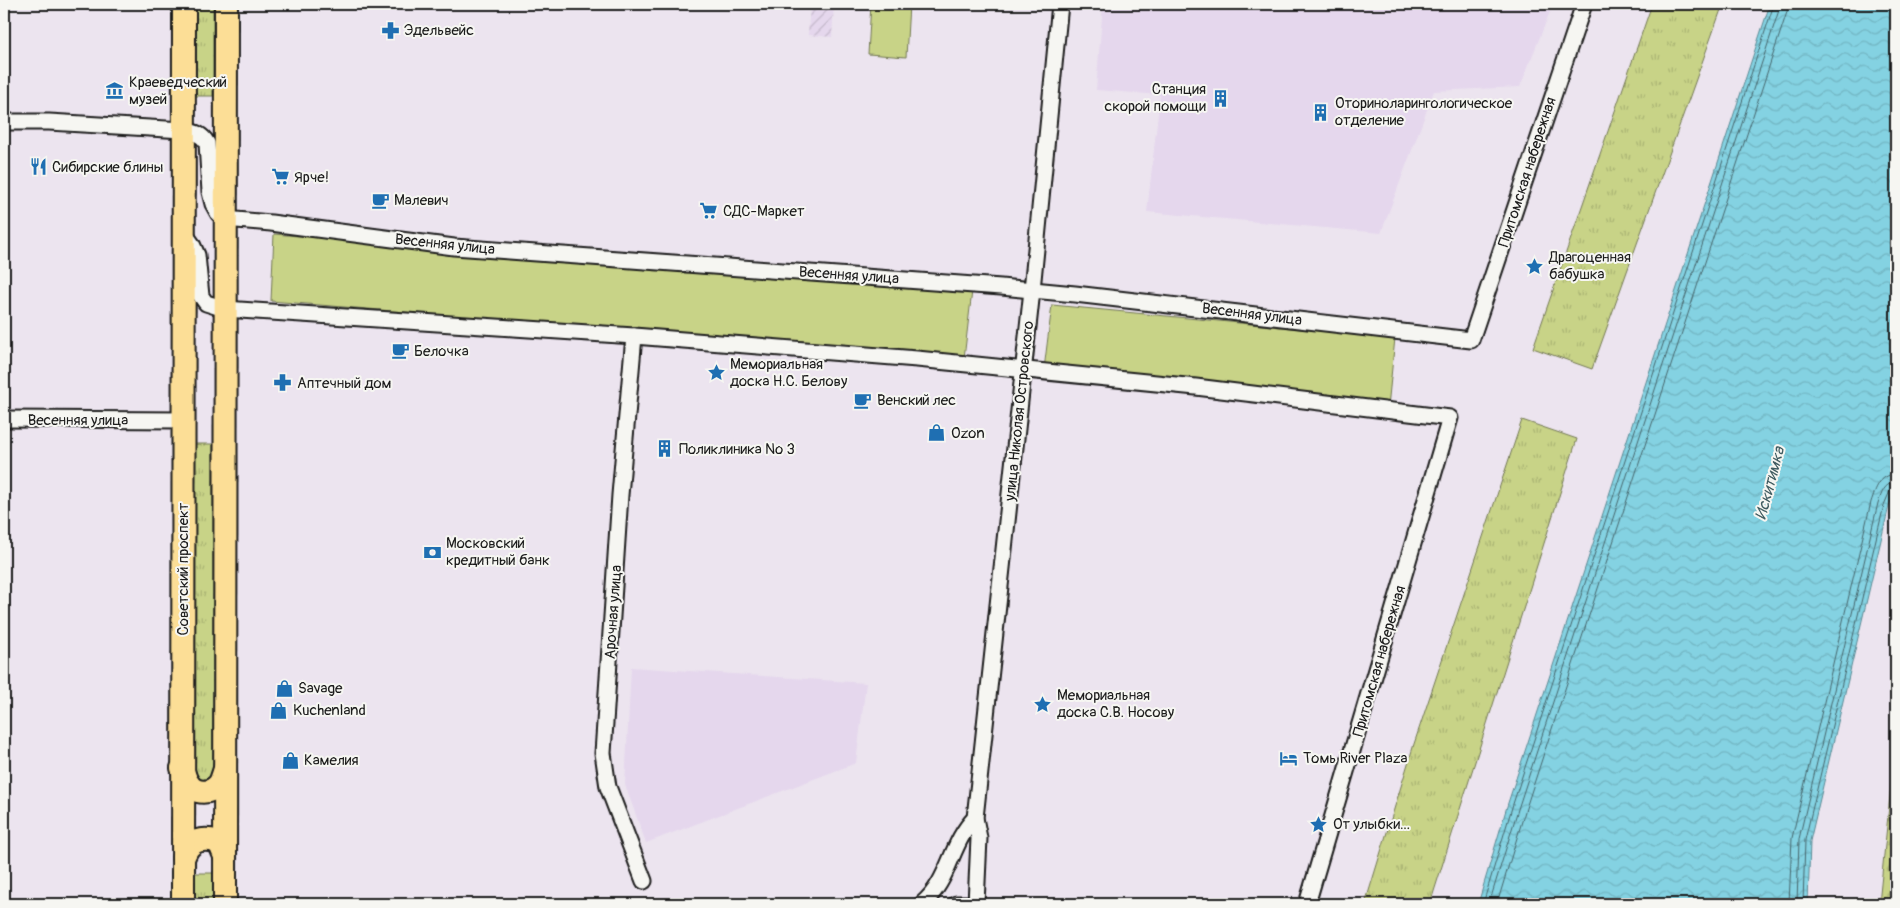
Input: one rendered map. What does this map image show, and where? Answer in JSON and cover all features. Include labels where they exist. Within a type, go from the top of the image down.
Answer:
[{"type":"main road","name":"Советский проспект","points":[[183,904],[184,4]]},
{"type":"main road","points":[[225,904],[226,4]]},
{"type":"main road","points":[[182,768],[188,784],[195,790],[204,792],[212,790],[220,783],[225,769]]},
{"type":"main road","points":[[183,858],[189,846],[195,842],[205,840],[215,841],[221,846],[225,856]]},
{"type":"street","name":"улица Николая Островского","points":[[976,904],[979,838],[975,818],[1032,290],[1060,4]]},
{"type":"street","name":"Притомская набережная","points":[[1471,340],[1584,4]]},
{"type":"street","points":[[4,122],[49,122],[183,130],[197,133],[207,143],[210,192],[213,204],[218,213],[225,219]]},
{"type":"street","name":"Весенняя улица","points":[[225,219],[271,223],[454,247],[1032,290],[1471,340]]},
{"type":"street","points":[[184,233],[197,255],[201,296],[206,303],[225,309],[634,336],[917,359],[1023,370]]},
{"type":"street","name":"Арочная улица","points":[[634,336],[620,495],[604,753],[608,787],[644,881]]},
{"type":"street","name":"Притомская набережная","points":[[1023,370],[1196,387],[1450,418],[1308,904]]},
{"type":"street","name":"Весенняя улица","points":[[4,419],[183,420]]},
{"type":"street","points":[[922,904],[936,890],[945,875],[962,834],[975,818]]},
{"type":"street","points":[[956,904],[966,904]]},
{"type":"shaded area","points":[[810,4],[834,4],[832,37],[808,35]]},
{"type":"shaded area","points":[[1103,4],[1553,4],[1520,87],[1434,91],[1381,233],[1147,212],[1160,95],[1096,90]]},
{"type":"shaded area","points":[[631,667],[866,683],[856,763],[646,843],[625,785]]},
{"type":"green space","points":[[196,4],[213,4],[213,96],[196,96]]},
{"type":"green space","points":[[871,4],[909,4],[906,57],[868,54]]},
{"type":"green space","points":[[1652,4],[1723,4],[1592,369],[1533,348]]},
{"type":"green space","points":[[274,234],[972,291],[964,358],[271,301]]},
{"type":"green space","points":[[1052,305],[1395,338],[1388,407],[1043,377]]},
{"type":"green space","points":[[1522,420],[1577,439],[1430,904],[1365,904],[1414,744]]},
{"type":"green space","points":[[194,444],[213,444],[213,773],[209,779],[204,780],[198,778],[195,773]]},
{"type":"green space","points":[[1896,737],[1896,904],[1879,904]]},
{"type":"green space","points":[[195,873],[213,873],[213,904],[195,904]]},
{"type":"water","name":"Искитимка","points":[[1770,4],[1896,4],[1896,487],[1889,506],[1810,841],[1808,904],[1478,904],[1508,803]]},
{"type":"place","name":"Эдельвейс","points":[[390,30]]},
{"type":"place","name":"Краеведческий музей","points":[[115,91]]},
{"type":"place","name":"Станция скорой помощи","points":[[1220,98]]},
{"type":"place","name":"Оториноларингологическое отделение","points":[[1321,112]]},
{"type":"place","name":"Сибирские блины","points":[[38,167]]},
{"type":"place","name":"Ярче!","points":[[280,177]]},
{"type":"place","name":"Малевич","points":[[380,200]]},
{"type":"place","name":"СДС-Маркет","points":[[709,211]]},
{"type":"place","name":"Драгоценная бабушка","points":[[1535,266]]},
{"type":"place","name":"Белочка","points":[[400,351]]},
{"type":"place","name":"Мемориальная доска Н.С. Белову","points":[[716,373]]},
{"type":"place","name":"Аптечный дом","points":[[283,383]]},
{"type":"place","name":"Венский лес","points":[[863,400]]},
{"type":"place","name":"Ozon","points":[[937,433]]},
{"type":"place","name":"Поликлиника № 3","points":[[665,449]]},
{"type":"place","name":"Московский кредитный банк","points":[[432,552]]},
{"type":"place","name":"Savage","points":[[284,688]]},
{"type":"place","name":"Мемориальная доска С.В. Носову","points":[[1043,704]]},
{"type":"place","name":"Kuchenland","points":[[279,710]]},
{"type":"place","name":"Томь River Plaza","points":[[1289,758]]},
{"type":"place","name":"Камелия","points":[[290,760]]},
{"type":"place","name":"От улыбки...","points":[[1319,824]]}]
